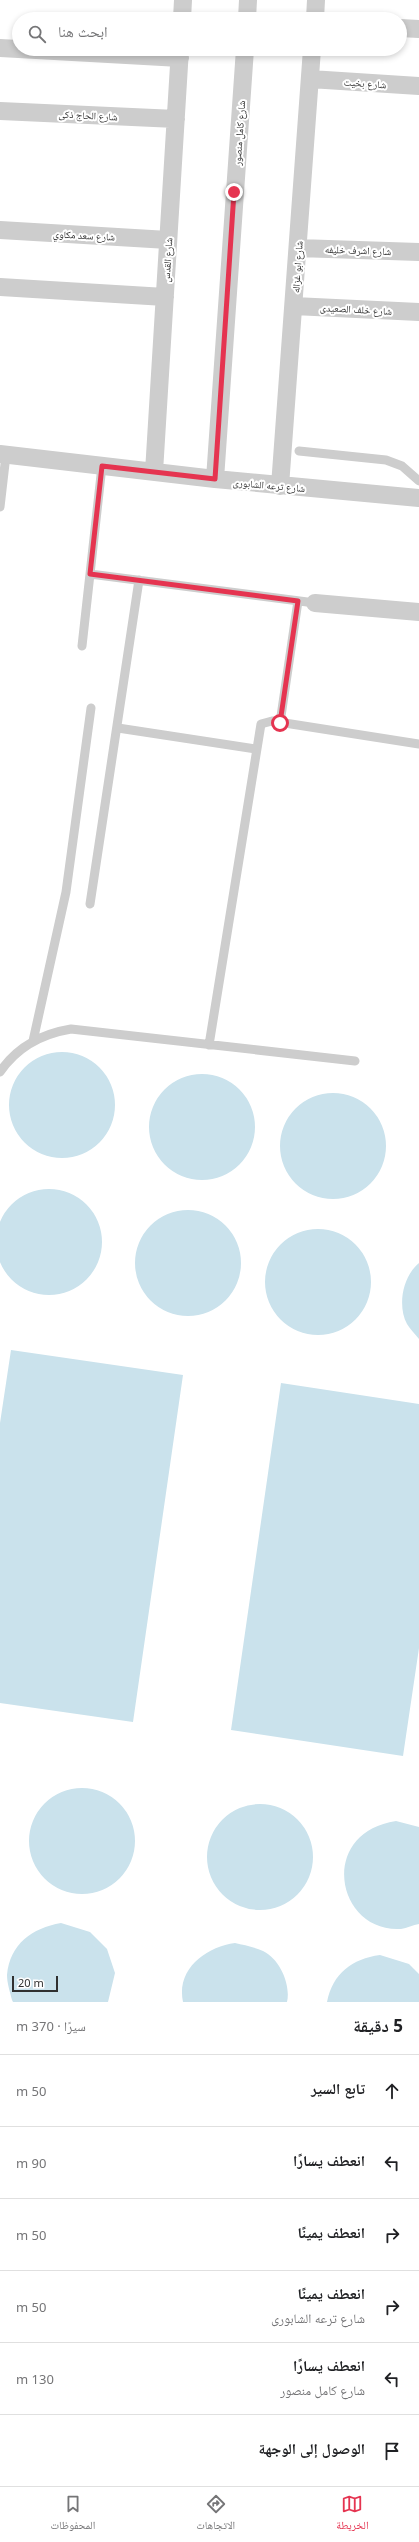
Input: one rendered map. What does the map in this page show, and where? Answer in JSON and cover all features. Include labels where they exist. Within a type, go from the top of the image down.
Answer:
[{"type":"street","points":[[182,12],[183,0]]},
{"type":"street","points":[[247,12],[248,0]]},
{"type":"street","points":[[315,12],[316,0]]},
{"type":"street","points":[[407,28],[419,29]]},
{"type":"street","points":[[0,48],[12,48]]},
{"type":"street","name":"شارع القدس","points":[[154,472],[180,56]]},
{"type":"street","name":"شارع كامل منصور","points":[[215,479],[245,56]]},
{"type":"street","name":"شارع ابو غزاله","points":[[280,486],[312,56]]},
{"type":"street","name":"شارع بخيت","points":[[310,79],[419,86]]},
{"type":"street","name":"شارع الحاج ذكى","points":[[0,111],[176,119]]},
{"type":"street","name":"شارع سعد مكاوي","points":[[0,230],[168,240]]},
{"type":"street","name":"شارع اشرف خليفه","points":[[298,248],[419,252]]},
{"type":"street","points":[[0,287],[165,297]]},
{"type":"street","name":"شارع خلف الصعيدى","points":[[294,306],[419,312]]},
{"type":"street","name":"شارع ترعه الشابورى","points":[[3,455],[280,486],[419,498]]},
{"type":"street","points":[[307,602],[419,612]]},
{"type":"lane","points":[[299,451],[386,460],[402,466],[419,481]]},
{"type":"lane","points":[[0,507],[3,455]]},
{"type":"lane","points":[[82,646],[102,466]]},
{"type":"lane","points":[[90,574],[307,602],[280,723]]},
{"type":"lane","points":[[90,904],[118,728],[139,580]]},
{"type":"lane","points":[[33,1040],[66,892],[90,708]]},
{"type":"lane","points":[[209,1044],[261,724],[268,721],[419,744]]},
{"type":"lane","points":[[118,728],[256,748]]},
{"type":"lane","points":[[0,1072],[12,1056],[33,1040],[71,1029],[355,1061]]},
{"type":"water","points":[[62,1052],[82,1056],[100,1067],[111,1085],[115,1105],[111,1125],[100,1143],[82,1154],[62,1158],[42,1154],[24,1143],[13,1125],[9,1105],[13,1085],[24,1067],[42,1056]]},
{"type":"water","points":[[202,1074],[222,1078],[240,1089],[251,1107],[255,1127],[251,1147],[240,1165],[222,1176],[202,1180],[182,1176],[164,1165],[153,1147],[149,1127],[153,1107],[164,1089],[182,1078]]},
{"type":"water","points":[[333,1093],[353,1097],[371,1108],[382,1126],[386,1146],[382,1166],[371,1184],[353,1195],[333,1199],[313,1195],[295,1184],[284,1166],[280,1146],[284,1126],[295,1108],[313,1097]]},
{"type":"water","points":[[39,1190],[59,1190],[78,1198],[93,1213],[101,1232],[101,1252],[93,1271],[78,1286],[59,1294],[39,1294],[20,1286],[5,1271],[-1,1259],[-1,1225],[5,1213],[20,1198]]},
{"type":"water","points":[[188,1210],[208,1214],[226,1225],[237,1243],[241,1263],[237,1283],[226,1301],[208,1312],[188,1316],[168,1312],[150,1301],[139,1283],[135,1263],[139,1243],[150,1225],[168,1214]]},
{"type":"water","points":[[318,1229],[338,1233],[356,1244],[367,1262],[371,1282],[367,1302],[356,1320],[338,1331],[318,1335],[298,1331],[280,1320],[269,1302],[265,1282],[269,1262],[280,1244],[298,1233]]},
{"type":"water","points":[[419,1263],[419,1339],[407,1324],[402,1308],[402,1300],[403,1291],[409,1275]]},
{"type":"water","points":[[11,1350],[183,1375],[133,1722],[0,1703],[0,1423]]},
{"type":"water","points":[[281,1383],[419,1404],[419,1648],[403,1756],[231,1730]]},
{"type":"water","points":[[82,1788],[102,1792],[120,1803],[131,1821],[135,1841],[131,1861],[120,1879],[102,1890],[82,1894],[62,1890],[44,1879],[33,1861],[29,1841],[33,1821],[44,1803],[62,1792]]},
{"type":"water","points":[[260,1804],[280,1808],[298,1819],[309,1837],[313,1857],[309,1877],[298,1895],[280,1906],[260,1910],[240,1906],[222,1895],[211,1877],[207,1857],[211,1837],[222,1819],[240,1808]]},
{"type":"water","points":[[396,1821],[419,1827],[419,1924],[401,1929],[379,1926],[362,1916],[350,1900],[344,1881],[346,1862],[354,1844],[371,1829]]},
{"type":"water","points":[[61,1923],[90,1932],[107,1949],[115,1973],[108,2002],[13,2002],[7,1975],[13,1954],[24,1939],[32,1933],[50,1925]]},
{"type":"water","points":[[235,1943],[263,1951],[274,1960],[283,1973],[286,1981],[288,1995],[287,2002],[183,2002],[182,1990],[184,1979],[196,1962],[214,1949]]},
{"type":"water","points":[[380,1955],[409,1964],[419,1974],[419,2002],[327,2002],[334,1983],[345,1969],[361,1960]]},
{"type":"route","points":[[234,192],[215,479],[102,466],[90,574],[298,601],[280,723]]}]
